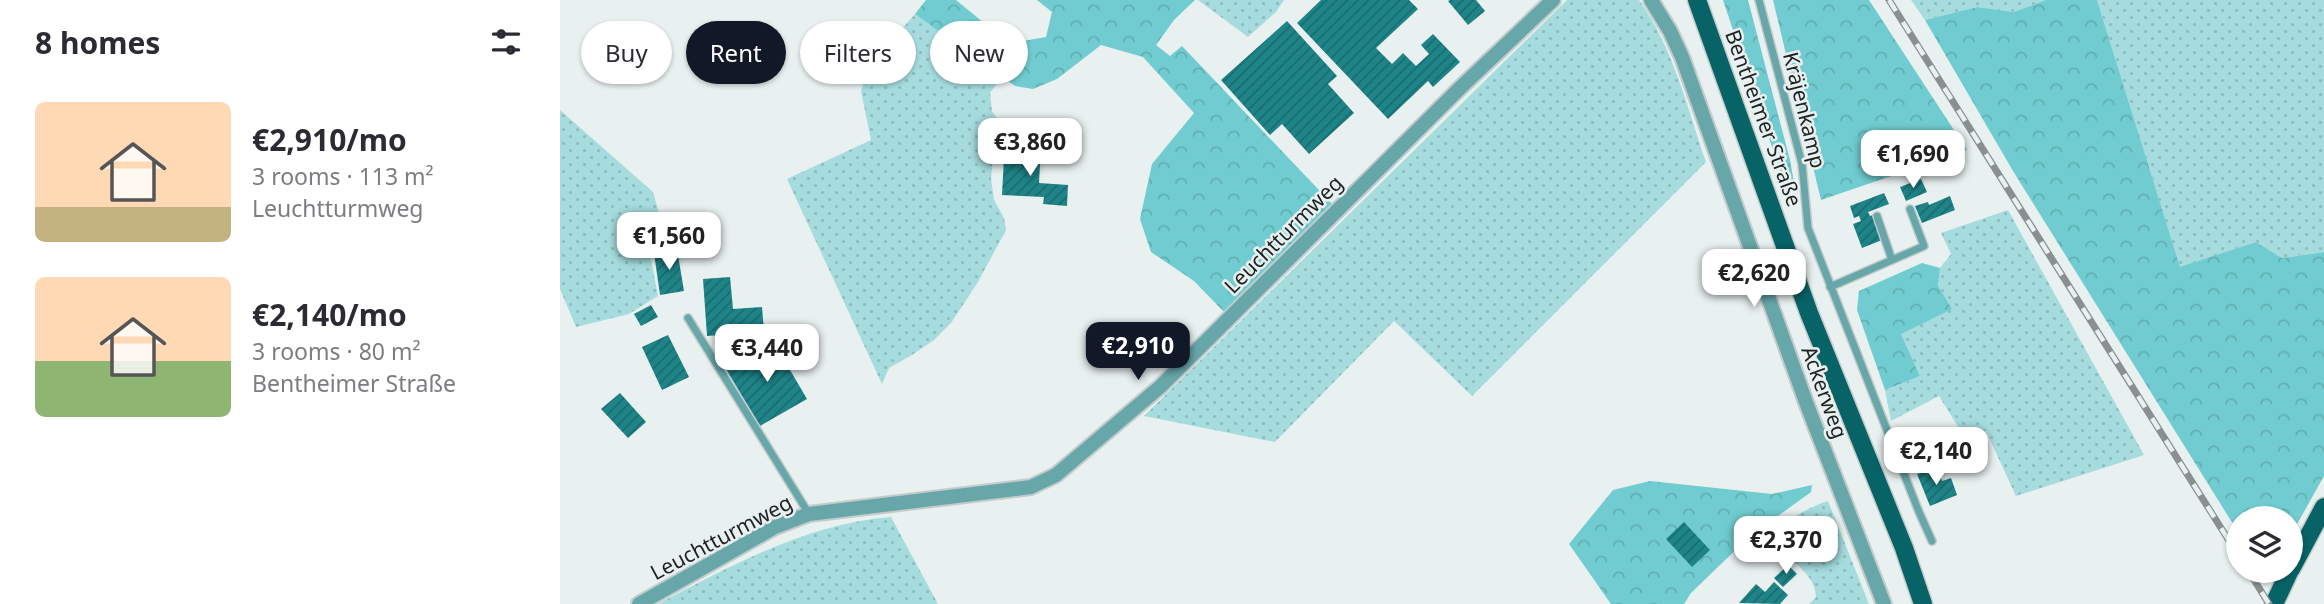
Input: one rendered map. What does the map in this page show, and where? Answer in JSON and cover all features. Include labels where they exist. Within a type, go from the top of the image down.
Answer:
[{"type":"main road","name":"Bentheimer Straße","points":[[1698,0],[1810,313],[1926,604]]},
{"type":"main road","points":[[2303,546],[2324,507]]},
{"type":"main road","points":[[2272,604],[2283,583]]},
{"type":"street","name":"Leuchtturmweg","points":[[639,604],[775,527],[809,514],[1031,487],[1056,475],[1161,386],[1451,96],[1553,0]]},
{"type":"street","name":"Ackerweg","points":[[1651,0],[1682,57],[1807,405],[1884,604]]},
{"type":"lane","name":"Kräjenkamp","points":[[1759,0],[1802,164],[1808,228],[1932,541]]},
{"type":"lane","points":[[1830,287],[1924,246],[1910,209]]},
{"type":"lane","points":[[1877,216],[1892,260]]},
{"type":"lane","points":[[688,318],[809,514]]},
{"type":"shaded area","points":[[1198,0],[1284,0],[1276,12],[1248,37]]},
{"type":"shaded area","points":[[1567,0],[1639,0],[1670,57],[1706,162],[1472,396],[1394,321],[1275,442],[1144,416]]},
{"type":"shaded area","points":[[1911,0],[2046,0],[2014,12],[1977,7],[1925,20]]},
{"type":"shaded area","points":[[2097,0],[2324,0],[2324,252],[2282,258],[2256,242],[2180,268]]},
{"type":"shaded area","points":[[915,14],[930,25],[930,84],[997,84],[990,93],[992,111],[998,120],[991,178],[994,200],[1004,218],[1006,230],[978,282],[951,323],[934,340],[889,368],[882,384],[787,179],[871,140],[861,91],[863,84],[916,84],[916,21],[909,21]]},
{"type":"shaded area","points":[[560,110],[653,192],[664,242],[648,244],[658,296],[629,314],[576,327],[560,289]]},
{"type":"shaded area","points":[[2008,210],[2144,455],[2016,496],[1986,431],[1965,438],[1939,396],[1891,421],[1885,390],[1920,376],[1901,334],[1938,286],[1940,268],[1951,254],[1941,233]]},
{"type":"shaded area","points":[[1828,501],[1869,604],[1809,604],[1816,597],[1811,580],[1798,565],[1768,540],[1795,516]]},
{"type":"shaded area","points":[[891,517],[938,604],[658,604],[742,561],[800,537],[860,521]]},
{"type":"green space","points":[[926,0],[956,0],[982,21],[930,21],[930,25],[915,14]]},
{"type":"green space","points":[[1037,0],[1195,0],[1174,20],[1156,45],[1170,56],[1182,46],[1336,208],[1225,313],[1194,281],[1151,252],[1140,219],[1152,164],[1194,113],[1143,57],[1101,45],[1057,79],[1033,89],[1012,84],[1028,84],[1028,40],[1046,37],[1052,12]]},
{"type":"green space","points":[[1723,0],[1748,0],[1790,160],[1795,188],[1788,195]]},
{"type":"green space","points":[[1773,0],[1869,0],[1967,150],[1821,200]]},
{"type":"green space","points":[[2046,0],[2097,0],[2180,267],[2256,242],[2282,258],[2324,252],[2324,476],[2303,514],[2303,506],[2226,506],[2226,513],[2013,171],[1925,20],[1977,7],[2014,12]]},
{"type":"green space","points":[[1922,263],[1940,268],[1938,286],[1952,309],[1901,334],[1920,376],[1885,390],[1857,310],[1859,291]]},
{"type":"green space","points":[[1650,481],[1772,494],[1812,485],[1811,492],[1749,537],[1691,593],[1684,604],[1611,604],[1569,544],[1613,490]]},
{"type":"building","points":[[1321,0],[1409,0],[1418,9],[1376,48],[1392,64],[1403,53],[1416,66],[1429,54],[1421,45],[1433,34],[1460,62],[1433,87],[1428,81],[1388,119],[1297,23]]},
{"type":"building","points":[[1476,0],[1485,11],[1468,25],[1448,1]]},
{"type":"building","points":[[1287,21],[1337,76],[1328,84],[1354,113],[1309,154],[1282,124],[1270,135],[1221,80]]},
{"type":"building","points":[[1016,145],[1041,146],[1039,183],[1068,185],[1067,206],[1043,204],[1044,197],[1002,195],[1004,157],[1016,158]]},
{"type":"building","points":[[1921,179],[1927,192],[1906,201],[1900,187]]},
{"type":"building","points":[[1884,193],[1889,204],[1868,212],[1870,216],[1873,215],[1882,240],[1862,248],[1853,224],[1861,221],[1859,216],[1854,218],[1850,206]]},
{"type":"building","points":[[1950,196],[1955,210],[1922,223],[1915,206],[1928,202],[1929,205]]},
{"type":"building","points":[[677,249],[684,291],[660,295],[654,253]]},
{"type":"building","points":[[730,277],[733,309],[762,307],[764,332],[707,336],[703,279]]},
{"type":"building","points":[[651,305],[658,317],[641,326],[634,314]]},
{"type":"building","points":[[668,335],[689,377],[662,390],[642,347]]},
{"type":"building","points":[[773,341],[807,399],[760,426],[726,369]]},
{"type":"building","points":[[620,393],[646,422],[628,438],[601,409]]},
{"type":"building","points":[[1937,467],[1942,481],[1951,478],[1957,495],[1930,506],[1917,474]]},
{"type":"building","points":[[1684,522],[1710,550],[1692,567],[1666,539]]},
{"type":"building","points":[[1788,565],[1797,574],[1783,587],[1774,578]]},
{"type":"building","points":[[1774,582],[1788,595],[1780,604],[1739,603],[1756,584],[1765,592]]},
{"type":"railway","points":[[1889,0],[2226,536]]},
{"type":"railway","points":[[2256,583],[2269,604]]}]
